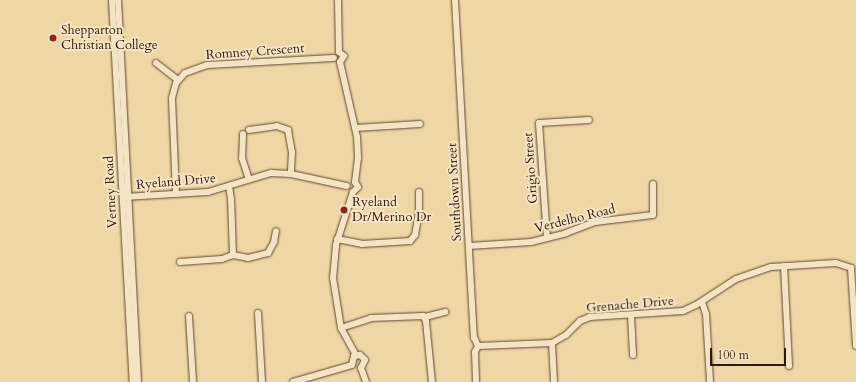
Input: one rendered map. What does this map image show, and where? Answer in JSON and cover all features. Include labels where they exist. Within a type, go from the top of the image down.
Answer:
[{"type":"street","name":"Verney Road","points":[[112,0],[138,382]]},
{"type":"street","name":"Verney Road","points":[[118,0],[133,382]]},
{"type":"street","points":[[338,0],[339,52],[334,58],[340,62],[356,128],[358,158],[355,182],[358,187],[353,192],[337,239],[333,278],[341,328],[356,355]]},
{"type":"street","name":"Southdown Street","points":[[455,0],[474,337],[478,346],[475,352],[476,382]]},
{"type":"street","points":[[339,52],[344,56],[340,62]]},
{"type":"street","name":"Romney Crescent","points":[[178,80],[195,67],[207,65],[334,58]]},
{"type":"street","points":[[156,63],[178,80],[171,102],[176,194]]},
{"type":"street","name":"Grigio Street","points":[[547,238],[539,123],[589,120]]},
{"type":"street","points":[[356,128],[420,124]]},
{"type":"street","points":[[249,130],[277,126],[288,130],[292,152],[291,174]]},
{"type":"street","points":[[243,134],[242,158],[249,179]]},
{"type":"street","name":"Ryeland Drive","points":[[125,196],[208,192],[272,173],[291,174],[347,186]]},
{"type":"street","points":[[353,192],[347,186],[350,182],[355,182]]},
{"type":"street","name":"Verdelho Road","points":[[469,246],[531,242],[595,222],[653,215],[653,184]]},
{"type":"street","points":[[229,187],[233,255]]},
{"type":"street","points":[[337,239],[362,244],[410,241],[415,235],[419,212],[419,192]]},
{"type":"street","points":[[180,262],[222,259],[233,255],[248,258],[268,253],[274,242],[276,231]]},
{"type":"street","name":"Grenache Drive","points":[[552,343],[585,318],[683,311],[702,302],[736,279],[771,267],[836,263],[851,268],[856,346]]},
{"type":"street","points":[[784,266],[789,366]]},
{"type":"street","points":[[702,302],[706,314],[710,382]]},
{"type":"street","points":[[341,328],[371,318],[425,317],[446,312]]},
{"type":"street","points":[[258,313],[262,382]]},
{"type":"street","points":[[631,315],[633,355]]},
{"type":"street","points":[[189,316],[193,382]]},
{"type":"street","points":[[425,317],[432,382]]},
{"type":"street","points":[[478,346],[552,343],[554,382]]},
{"type":"street","points":[[352,365],[352,358],[356,355]]},
{"type":"street","points":[[356,355],[362,356],[365,360],[361,368],[366,382]]},
{"type":"street","points":[[352,365],[357,369],[361,368]]},
{"type":"street","points":[[294,382],[352,365]]},
{"type":"place","name":"Shepparton Christian College","points":[[53,38]]},
{"type":"place","name":"Ryeland Dr/Merino Dr","points":[[344,210]]}]
